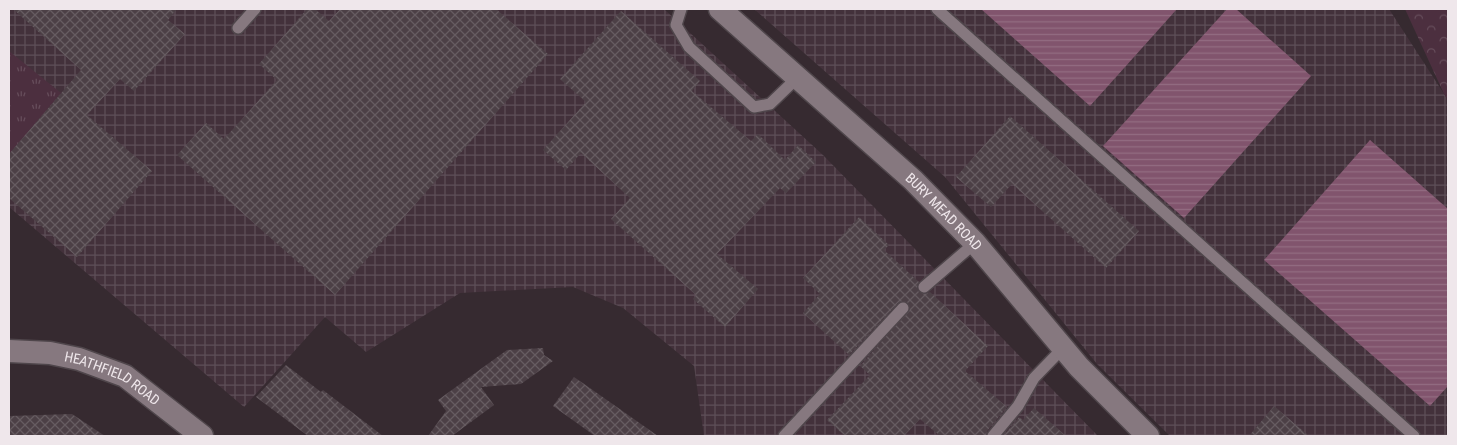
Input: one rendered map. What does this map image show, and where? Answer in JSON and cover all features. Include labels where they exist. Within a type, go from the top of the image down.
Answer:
[{"type":"street","name":"BURY MEAD ROAD","points":[[720,9],[913,180],[975,243],[1063,348],[1148,436]]},
{"type":"street","name":"HEATHFIELD ROAD","points":[[9,351],[50,353],[87,362],[124,376],[202,436]]},
{"type":"lane","points":[[238,28],[255,9]]},
{"type":"lane","points":[[681,9],[676,25],[689,47],[754,107],[770,104],[798,78]]},
{"type":"lane","points":[[937,9],[1414,436]]},
{"type":"lane","points":[[924,287],[975,243]]},
{"type":"lane","points":[[784,436],[903,308]]},
{"type":"lane","points":[[993,436],[1018,406],[1034,378],[1063,348]]},
{"type":"shaded area","points":[[9,9],[664,9],[823,155],[1098,436],[704,436],[694,366],[623,308],[573,287],[460,293],[366,352],[325,317],[244,407],[9,207]]},
{"type":"shaded area","points":[[754,9],[1389,9],[1448,100],[1448,436],[1170,436],[1097,364],[945,177]]},
{"type":"shaded area","points":[[981,9],[1177,9],[1090,106]]},
{"type":"shaded area","points":[[1227,9],[1236,9],[1311,76],[1184,218],[1103,146]]},
{"type":"shaded area","points":[[1370,140],[1448,209],[1448,386],[1430,406],[1264,260]]},
{"type":"green space","points":[[1405,9],[1448,9],[1448,100],[1444,94]]},
{"type":"green space","points":[[9,51],[61,93],[9,154]]},
{"type":"building","points":[[13,9],[177,9],[168,20],[185,34],[134,91],[120,79],[87,115],[152,171],[77,257],[9,198],[9,154],[81,70]]},
{"type":"building","points":[[307,9],[315,9],[329,21],[340,9],[496,9],[548,54],[335,295],[177,155],[206,123],[224,139],[277,80],[259,64]]},
{"type":"building","points":[[621,11],[700,81],[692,91],[751,141],[758,134],[785,160],[798,145],[816,162],[786,193],[780,188],[717,254],[758,289],[725,327],[693,299],[696,295],[611,219],[630,198],[581,153],[566,170],[543,150],[586,102],[560,79]]},
{"type":"building","points":[[1010,116],[1139,231],[1106,268],[1012,184],[991,207],[956,177]]},
{"type":"building","points":[[859,217],[889,245],[884,250],[919,282],[917,288],[919,292],[925,294],[930,292],[988,346],[965,371],[1007,407],[987,431],[986,436],[940,436],[920,419],[904,436],[845,436],[827,420],[870,375],[860,366],[910,309],[905,301],[898,303],[849,355],[803,313],[820,294],[803,278]]},
{"type":"building","points":[[543,348],[544,355],[553,361],[521,384],[481,387],[494,405],[452,436],[428,436],[446,411],[438,400],[507,350]]},
{"type":"building","points":[[286,365],[321,392],[323,390],[383,436],[308,436],[256,397]]},
{"type":"building","points":[[574,377],[658,436],[595,436],[553,406]]},
{"type":"building","points":[[1274,406],[1309,436],[1249,436]]},
{"type":"building","points":[[1034,408],[1066,436],[1003,436],[1019,417],[1023,420]]},
{"type":"building","points":[[72,414],[105,436],[9,436],[9,416]]}]
